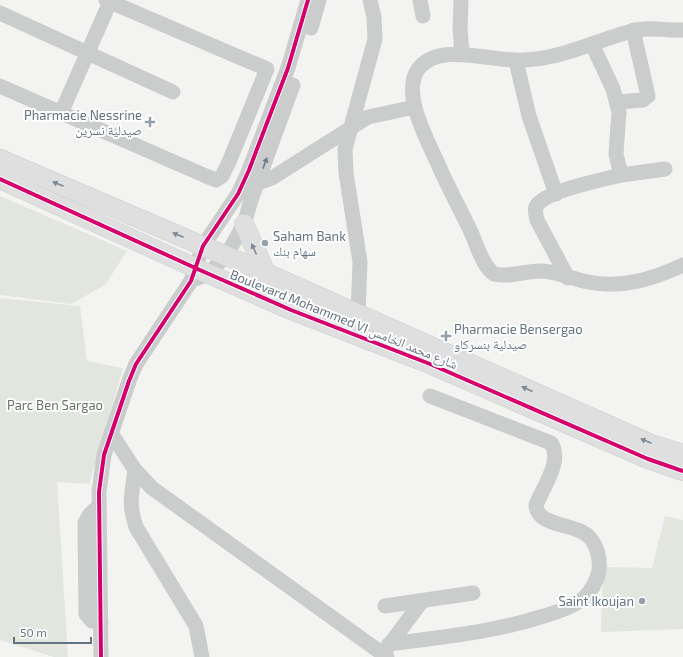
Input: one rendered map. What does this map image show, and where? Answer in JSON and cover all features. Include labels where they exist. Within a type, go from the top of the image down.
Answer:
[{"type":"main road","name":"Boulevard Mohammed VI شارع محمد الخامس","points":[[0,159],[266,273],[651,444],[683,454]]},
{"type":"main road","name":"Boulevard Mohammed VI شارع محمد الخامس","points":[[0,179],[198,274],[430,364],[648,459],[683,471]]},
{"type":"main road","points":[[244,224],[266,273]]},
{"type":"street","points":[[198,274],[203,246],[238,194],[286,76],[308,0]]},
{"type":"street","points":[[101,657],[100,506],[102,464],[111,433],[136,364],[198,274],[226,256],[244,224],[294,83],[319,0]]},
{"type":"street","points":[[358,314],[360,262],[346,173],[345,149],[375,39],[374,17],[370,0]]},
{"type":"street","points":[[420,0],[424,16]]},
{"type":"street","points":[[461,0],[460,28],[462,54]]},
{"type":"street","points":[[61,113],[108,1],[286,76]]},
{"type":"street","points":[[0,13],[173,92]]},
{"type":"street","points":[[617,102],[643,100],[648,96],[633,30]]},
{"type":"street","points":[[683,30],[633,30],[548,57],[516,61],[490,59],[462,54],[434,57],[425,62],[419,68],[412,83],[411,91],[415,107],[446,180],[491,271],[494,274],[505,275],[542,271],[599,284],[631,284],[683,265]]},
{"type":"street","points":[[592,44],[617,102],[620,124],[616,154],[621,175]]},
{"type":"street","points":[[516,61],[529,116],[556,194]]},
{"type":"street","points":[[0,86],[216,180],[222,176],[229,162],[267,69]]},
{"type":"street","points":[[258,183],[272,178],[351,126],[368,117],[380,113],[415,107]]},
{"type":"street","points":[[568,278],[535,213],[536,206],[541,201],[579,185],[621,175],[665,169]]},
{"type":"street","points":[[111,433],[135,470],[152,488],[386,652],[513,625],[558,611],[585,597],[593,587],[598,575],[600,562],[596,547],[590,538],[579,530],[543,519],[538,515],[536,509],[536,505],[555,462],[555,449],[551,443],[430,396]]},
{"type":"street","points":[[135,470],[130,508],[136,527],[196,626],[202,657]]},
{"type":"street","points":[[385,606],[473,593]]},
{"type":"street","points":[[386,652],[422,601]]},
{"type":"green space","points":[[0,196],[127,251],[105,285],[71,304],[0,295]]},
{"type":"green space","name":"Parc Ben Sargao","points":[[0,298],[80,306],[87,361],[123,368],[89,484],[57,482],[68,657],[54,657],[0,640]]},
{"type":"green space","name":"Saint Ikoujan","points":[[665,516],[683,520],[683,629],[601,632],[603,567],[652,568]]},
{"type":"cycle path","points":[[101,657],[99,492],[104,455],[136,364],[191,281],[203,246],[238,194],[249,170],[288,68],[308,0]]},
{"type":"cycle path","points":[[0,179],[291,310],[430,364],[648,459],[683,471]]},
{"type":"place","name":"Pharmacie Nessrine صيدلية نسرين","points":[[150,122]]},
{"type":"place","name":"Saham Bank سهام بنك","points":[[265,243]]},
{"type":"place","name":"Pharmacie Bensergao صيدلية بنسركاو","points":[[446,336]]},
{"type":"place","name":"Saint Ikoujan","points":[[642,601]]}]
